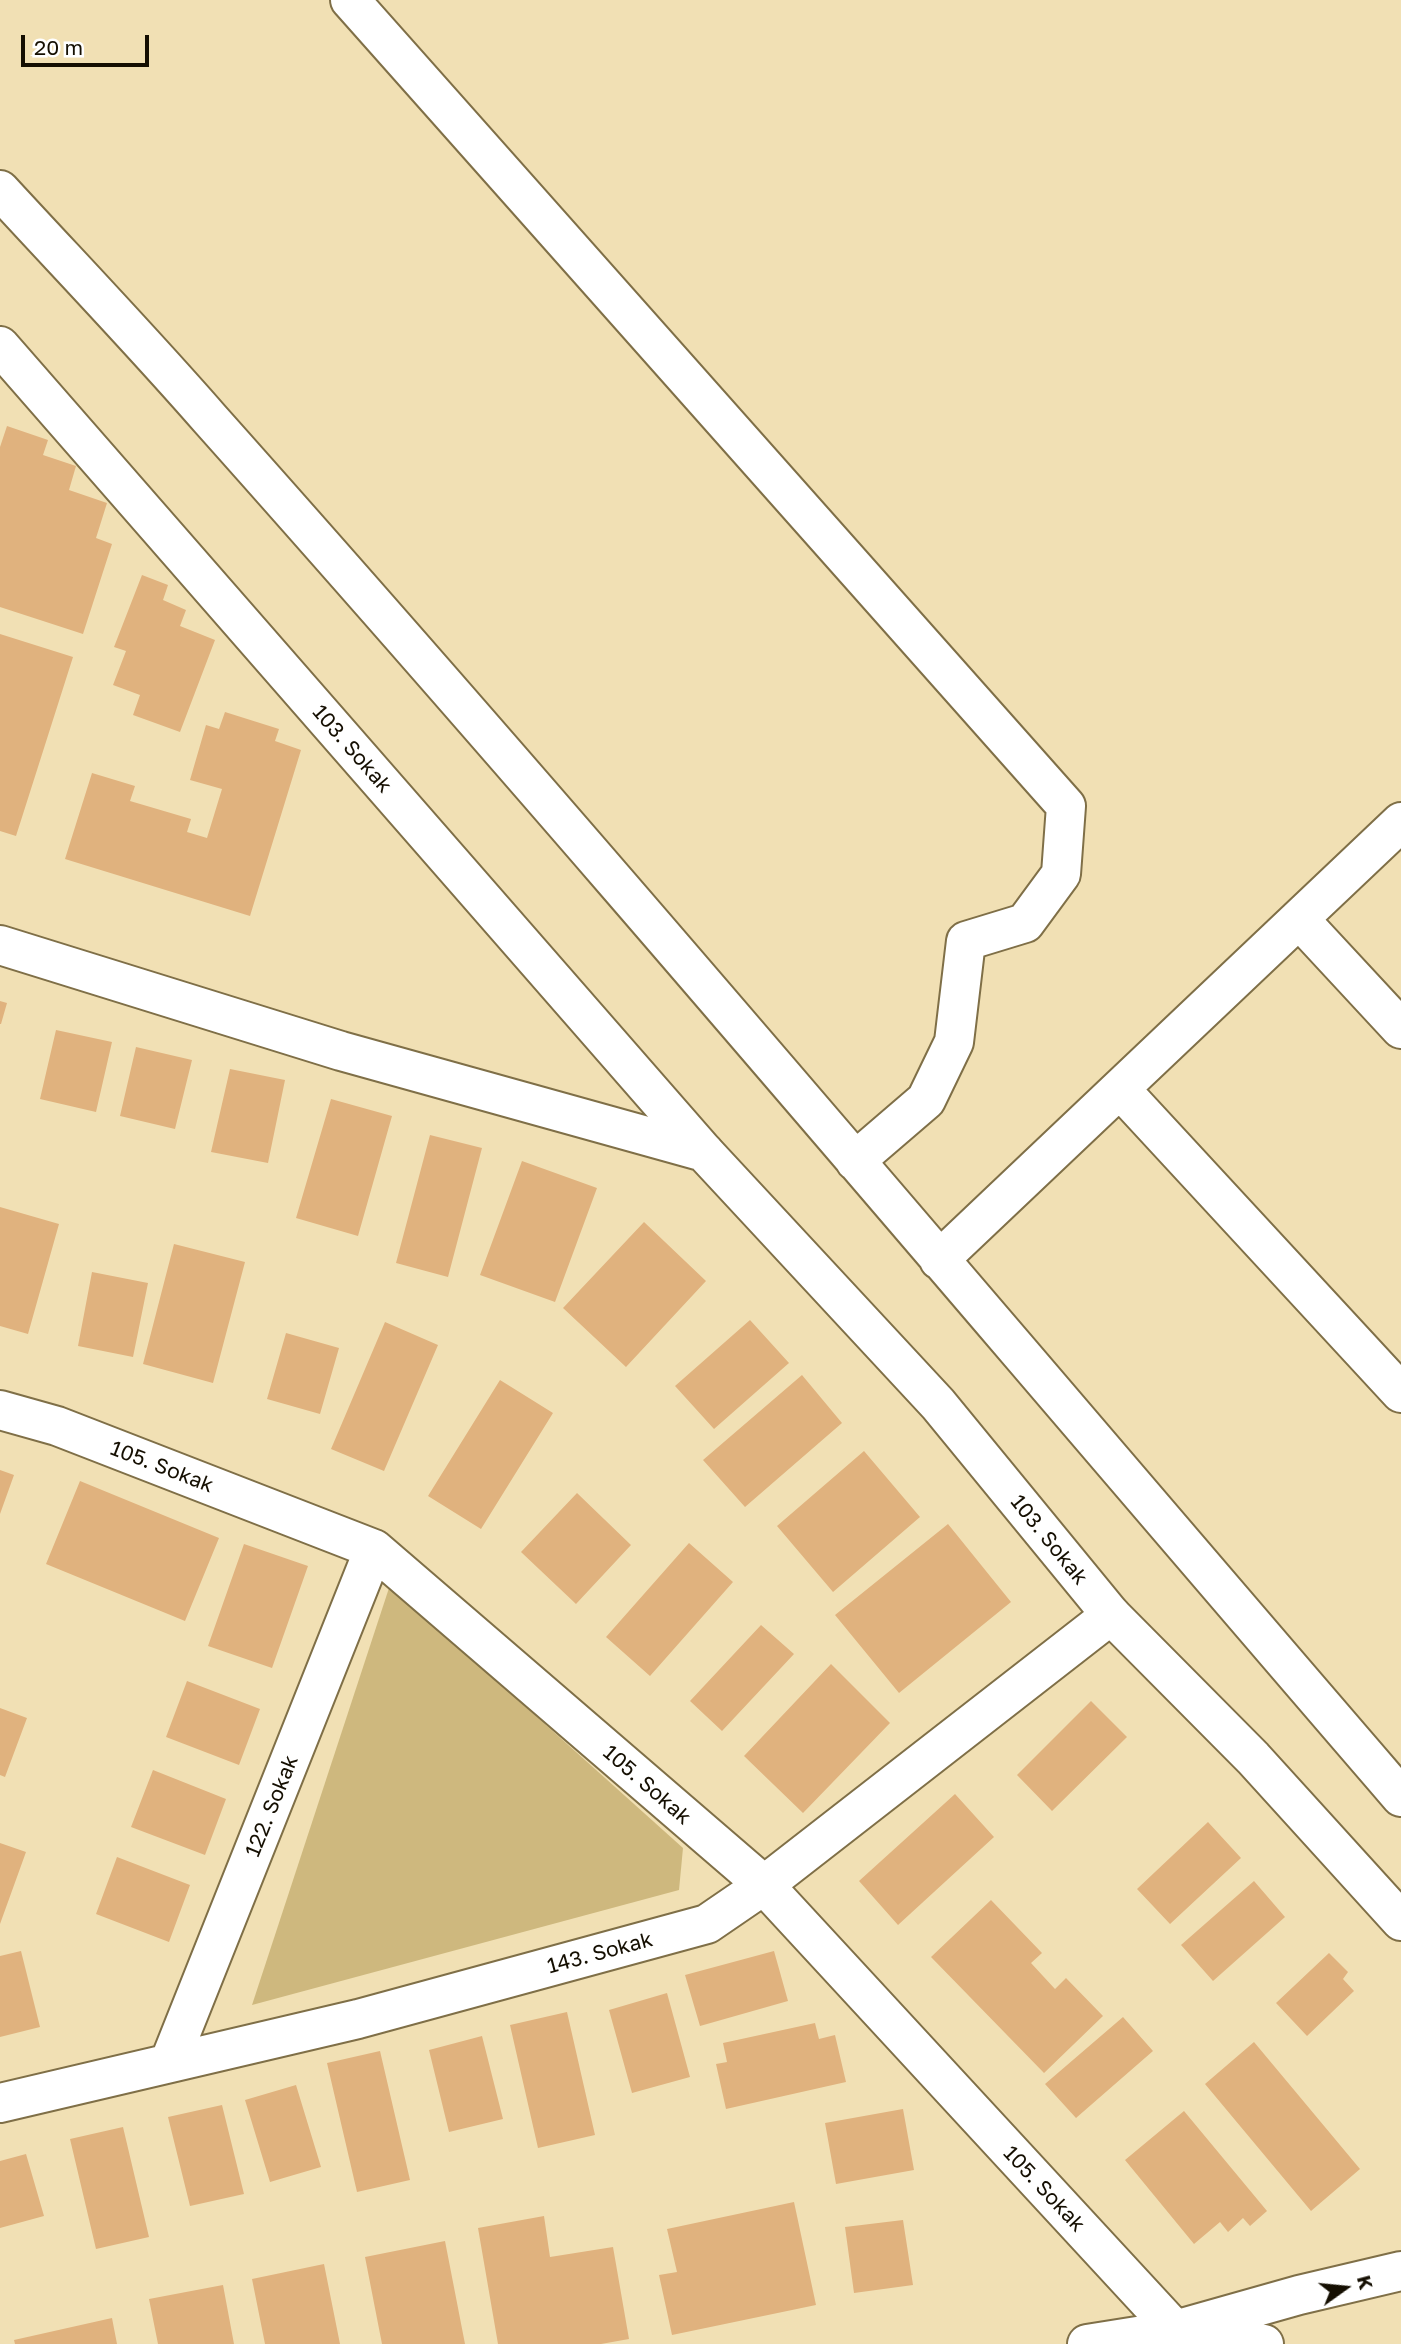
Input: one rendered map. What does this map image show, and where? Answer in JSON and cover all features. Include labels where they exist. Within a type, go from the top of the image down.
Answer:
[{"type":"street","points":[[350,0],[1066,806],[1061,874],[1025,923],[966,941],[954,1042],[926,1100],[855,1161]]},
{"type":"street","points":[[0,190],[243,456],[600,862],[1401,1797]]},
{"type":"street","name":"103. Sokak","points":[[0,346],[704,1152],[938,1404],[1111,1615],[1254,1758],[1401,1921]]},
{"type":"street","points":[[939,1260],[1401,822]]},
{"type":"street","points":[[1298,919],[1401,1029]]},
{"type":"street","points":[[0,945],[341,1051],[704,1152]]},
{"type":"street","points":[[1119,1088],[1401,1393]]},
{"type":"street","name":"105. Sokak","points":[[0,1410],[57,1426],[374,1549],[764,1885],[1175,2330]]},
{"type":"street","name":"122. Sokak","points":[[169,2063],[374,1549]]},
{"type":"street","name":"143. Sokak","points":[[0,2103],[358,2019],[707,1924],[764,1885],[1111,1615]]},
{"type":"street","points":[[1087,2344],[1175,2330],[1401,2270]]},
{"type":"street","points":[[1175,2330],[1264,2344]]},
{"type":"shaded area","points":[[390,1585],[683,1848],[679,1890],[252,2005]]},
{"type":"building","points":[[7,426],[48,440],[43,455],[76,466],[69,490],[107,503],[96,538],[112,544],[83,634],[0,607],[0,447]]},
{"type":"building","points":[[142,575],[168,585],[163,600],[186,610],[180,626],[215,640],[180,732],[133,715],[140,695],[113,685],[126,651],[114,647]]},
{"type":"building","points":[[0,634],[73,657],[16,836],[0,831]]},
{"type":"building","points":[[225,712],[279,729],[275,741],[301,750],[250,916],[65,859],[92,773],[135,786],[130,801],[191,819],[187,832],[207,838],[222,789],[190,780],[206,725],[219,729]]},
{"type":"building","points":[[0,1001],[7,1003],[1,1024],[0,1024]]},
{"type":"building","points":[[56,1030],[112,1042],[96,1112],[40,1099]]},
{"type":"building","points":[[136,1047],[192,1060],[175,1129],[120,1116]]},
{"type":"building","points":[[230,1069],[285,1080],[268,1163],[211,1152]]},
{"type":"building","points":[[331,1099],[392,1116],[358,1236],[296,1218]]},
{"type":"building","points":[[430,1135],[482,1148],[448,1277],[396,1263]]},
{"type":"building","points":[[522,1161],[597,1188],[555,1302],[480,1275]]},
{"type":"building","points":[[0,1207],[59,1224],[28,1334],[0,1326]]},
{"type":"building","points":[[644,1222],[706,1281],[626,1367],[563,1308]]},
{"type":"building","points":[[174,1244],[245,1262],[213,1383],[143,1364]]},
{"type":"building","points":[[92,1272],[148,1283],[133,1357],[78,1346]]},
{"type":"building","points":[[750,1320],[789,1363],[714,1429],[675,1386]]},
{"type":"building","points":[[385,1322],[438,1345],[384,1471],[331,1449]]},
{"type":"building","points":[[286,1333],[339,1348],[320,1414],[267,1399]]},
{"type":"building","points":[[802,1375],[842,1423],[745,1507],[703,1460]]},
{"type":"building","points":[[500,1380],[553,1413],[481,1529],[428,1496]]},
{"type":"building","points":[[864,1451],[920,1517],[833,1592],[777,1526]]},
{"type":"building","points":[[0,1470],[14,1475],[0,1514]]},
{"type":"building","points":[[80,1481],[219,1538],[185,1621],[46,1564]]},
{"type":"building","points":[[577,1493],[631,1545],[576,1604],[521,1552]]},
{"type":"building","points":[[948,1524],[1011,1602],[899,1693],[835,1615]]},
{"type":"building","points":[[689,1543],[733,1582],[650,1676],[606,1637]]},
{"type":"building","points":[[244,1544],[308,1566],[272,1668],[208,1646]]},
{"type":"building","points":[[761,1625],[794,1654],[722,1731],[690,1701]]},
{"type":"building","points":[[831,1664],[890,1723],[803,1813],[744,1756]]},
{"type":"building","points":[[187,1681],[260,1709],[239,1765],[166,1737]]},
{"type":"building","points":[[1091,1701],[1127,1737],[1052,1811],[1017,1775]]},
{"type":"building","points":[[0,1708],[27,1718],[5,1777],[0,1775]]},
{"type":"building","points":[[153,1770],[226,1799],[205,1855],[131,1827]]},
{"type":"building","points":[[955,1794],[994,1837],[898,1925],[859,1881]]},
{"type":"building","points":[[1208,1822],[1241,1858],[1170,1924],[1137,1889]]},
{"type":"building","points":[[0,1843],[26,1852],[0,1924]]},
{"type":"building","points":[[117,1857],[190,1885],[169,1942],[96,1914]]},
{"type":"building","points":[[1254,1881],[1285,1917],[1213,1981],[1181,1945]]},
{"type":"building","points":[[991,1900],[1042,1953],[1031,1963],[1055,1989],[1066,1978],[1103,2016],[1044,2073],[931,1957]]},
{"type":"building","points":[[21,1951],[40,2027],[0,2037],[0,1956]]},
{"type":"building","points":[[774,1951],[788,2001],[700,2026],[685,1975]]},
{"type":"building","points":[[1329,1953],[1348,1972],[1343,1979],[1354,1991],[1307,2036],[1276,2003]]},
{"type":"building","points":[[667,1993],[690,2077],[632,2093],[609,2010]]},
{"type":"building","points":[[567,2012],[595,2135],[538,2148],[510,2025]]},
{"type":"building","points":[[1123,2017],[1153,2051],[1076,2118],[1045,2084]]},
{"type":"building","points":[[815,2023],[819,2039],[835,2035],[846,2082],[726,2109],[716,2064],[727,2062],[723,2043]]},
{"type":"building","points":[[482,2036],[503,2119],[449,2132],[429,2050]]},
{"type":"building","points":[[1254,2042],[1360,2169],[1311,2211],[1205,2084]]},
{"type":"building","points":[[380,2051],[410,2180],[357,2192],[327,2063]]},
{"type":"building","points":[[296,2085],[321,2167],[270,2182],[245,2100]]},
{"type":"building","points":[[222,2105],[244,2194],[190,2206],[168,2117]]},
{"type":"building","points":[[903,2109],[914,2170],[836,2184],[825,2123]]},
{"type":"building","points":[[1184,2111],[1267,2211],[1250,2226],[1243,2218],[1228,2232],[1220,2222],[1194,2244],[1125,2160]]},
{"type":"building","points":[[123,2127],[149,2237],[96,2249],[70,2139]]},
{"type":"building","points":[[26,2154],[44,2216],[0,2228],[0,2161]]},
{"type":"building","points":[[794,2202],[816,2305],[672,2335],[659,2275],[677,2272],[667,2229]]},
{"type":"building","points":[[544,2216],[550,2257],[613,2247],[629,2339],[601,2344],[498,2344],[478,2228]]},
{"type":"building","points":[[903,2220],[913,2285],[854,2293],[845,2227]]},
{"type":"building","points":[[445,2241],[465,2344],[382,2344],[365,2257]]},
{"type":"building","points":[[324,2264],[340,2344],[265,2344],[252,2279]]},
{"type":"building","points":[[223,2285],[234,2344],[158,2344],[149,2299]]},
{"type":"building","points":[[112,2318],[117,2344],[15,2344],[14,2340]]}]
